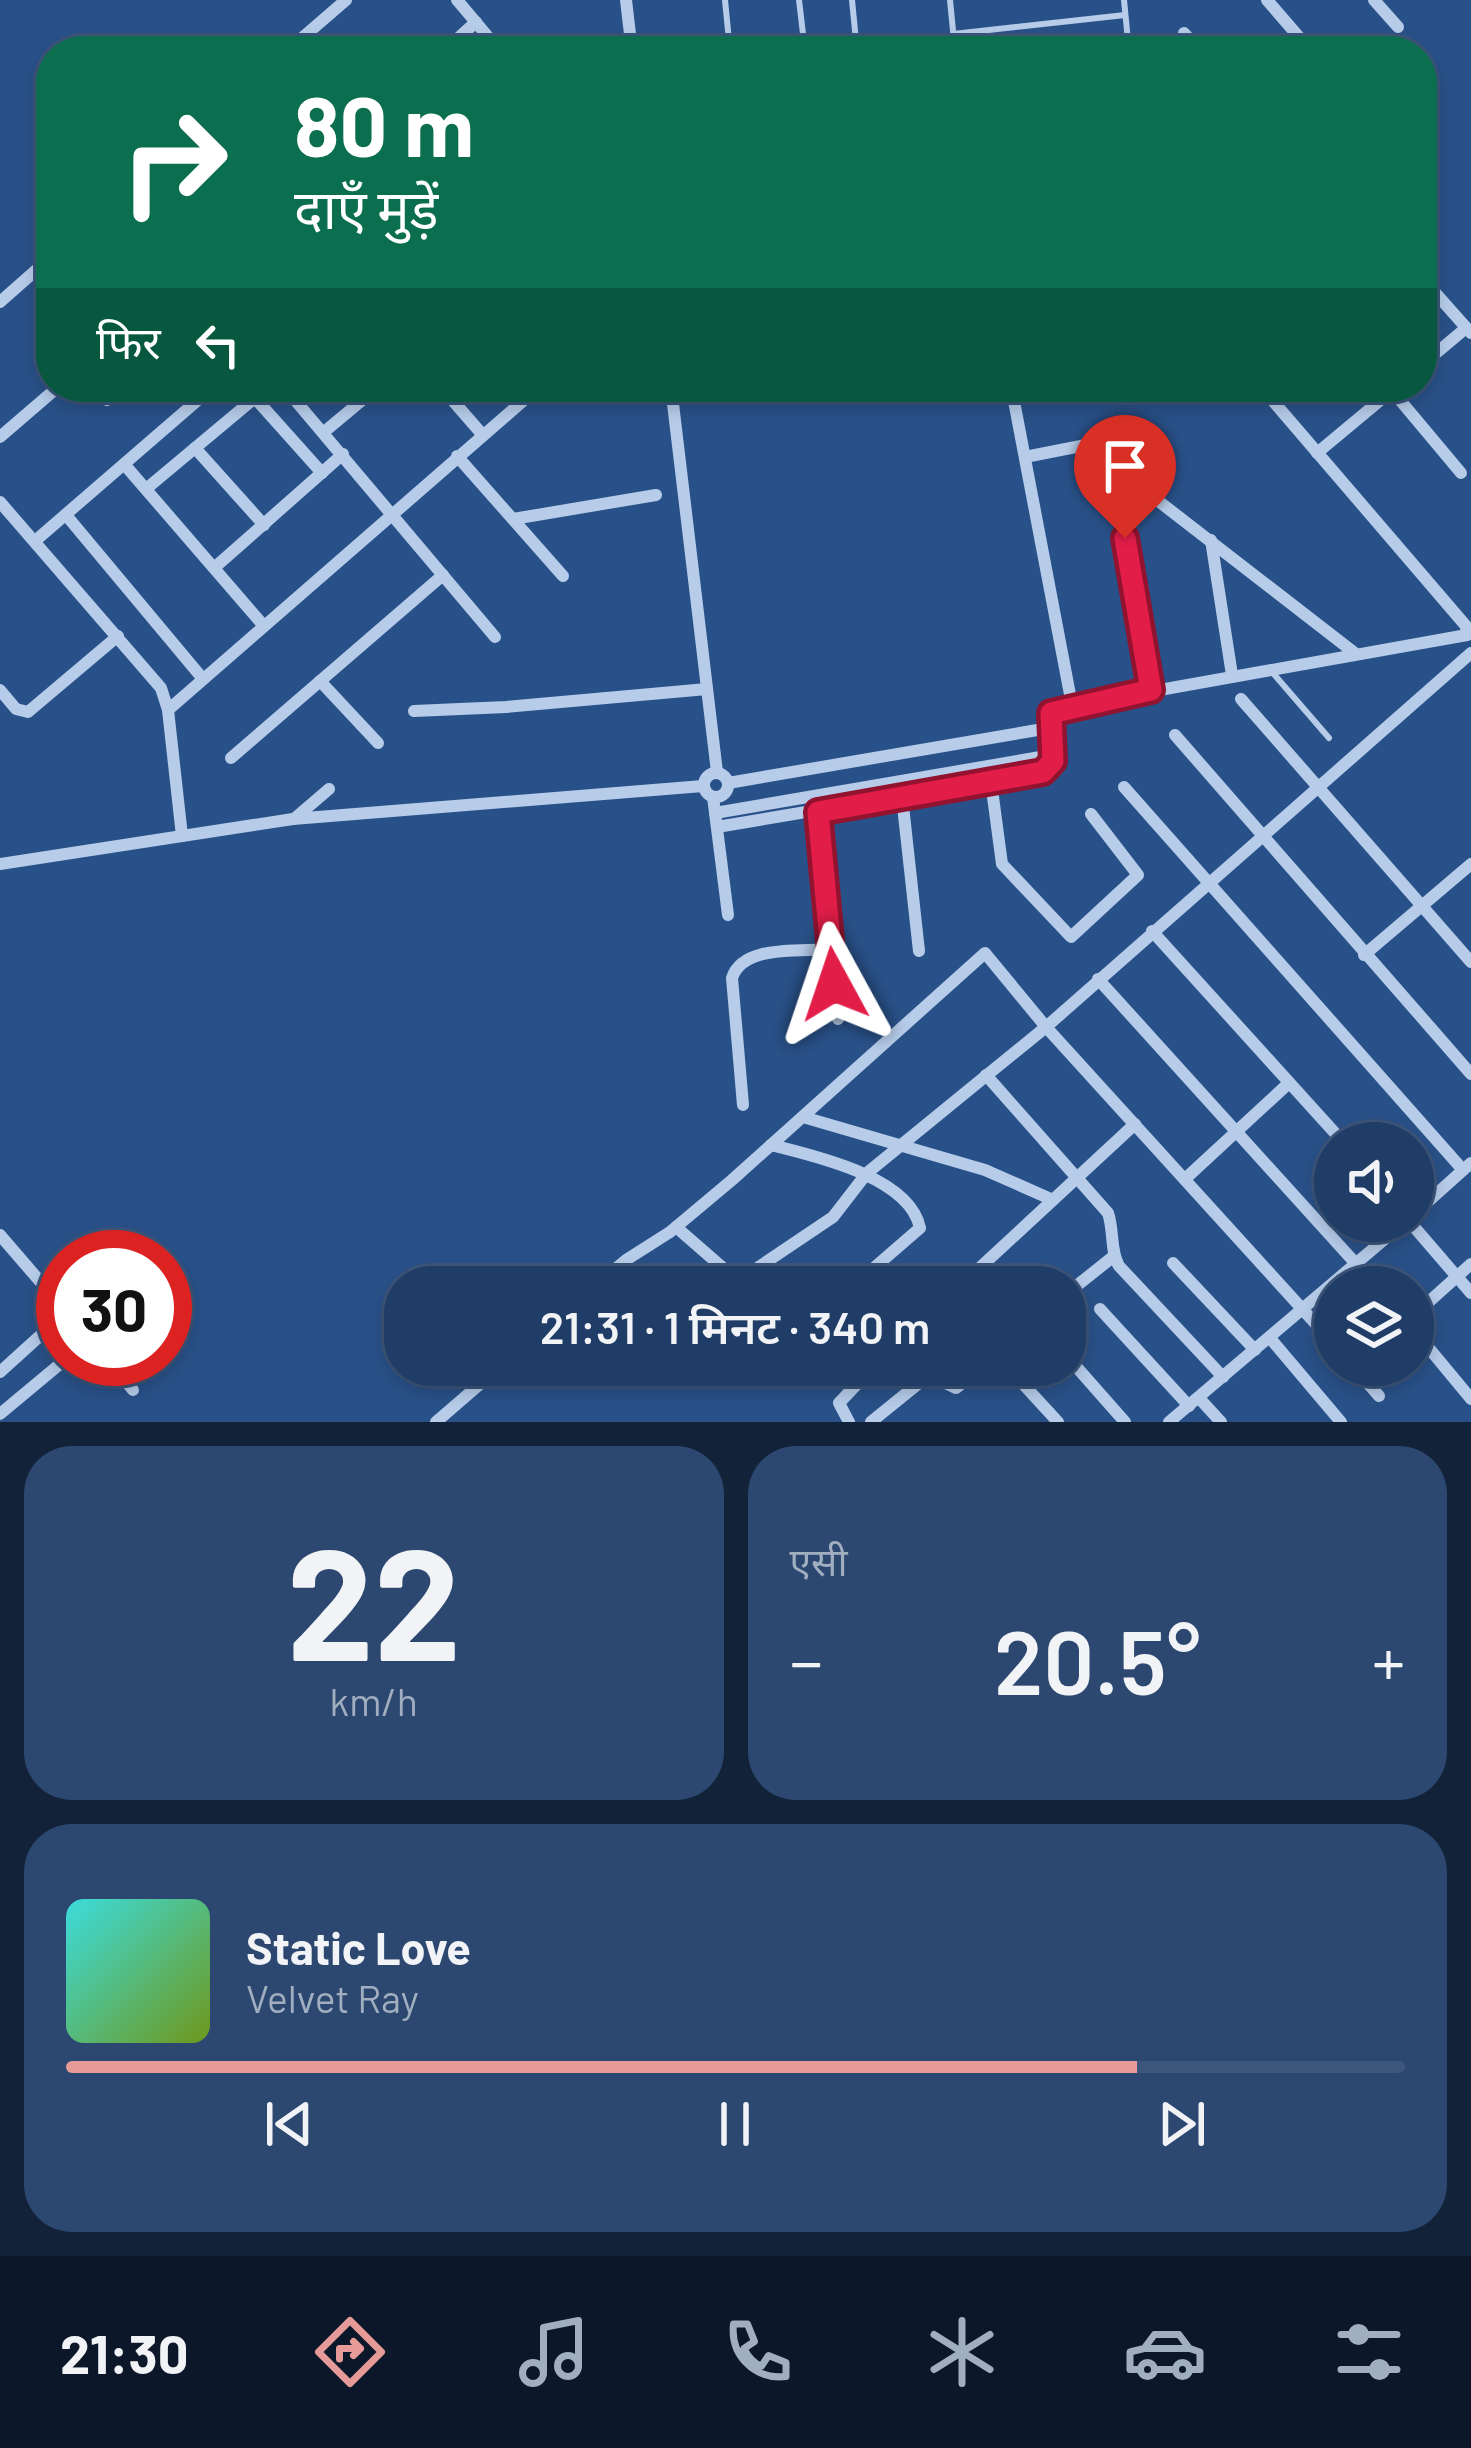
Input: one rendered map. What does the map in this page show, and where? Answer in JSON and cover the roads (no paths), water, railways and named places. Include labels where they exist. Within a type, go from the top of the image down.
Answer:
[{"type":"street","points":[[304,36],[346,0]]},
{"type":"street","points":[[457,0],[488,36]]},
{"type":"street","points":[[626,0],[630,36]]},
{"type":"street","points":[[1267,0],[1298,36]]},
{"type":"street","points":[[1374,0],[1398,27]]},
{"type":"street","points":[[461,36],[476,22]]},
{"type":"street","points":[[1184,33],[1187,36]]},
{"type":"street","points":[[0,302],[36,270]]},
{"type":"street","points":[[1437,295],[1468,331],[1437,354]]},
{"type":"street","points":[[0,437],[41,402]]},
{"type":"street","points":[[35,541],[196,402]]},
{"type":"street","points":[[146,489],[250,402]]},
{"type":"street","points":[[259,402],[322,473]]},
{"type":"street","points":[[297,402],[495,637]]},
{"type":"street","points":[[324,432],[359,402]]},
{"type":"street","points":[[454,402],[481,433]]},
{"type":"street","points":[[169,710],[520,402]]},
{"type":"street","points":[[673,402],[722,778]]},
{"type":"street","points":[[1014,402],[1072,705]]},
{"type":"street","points":[[716,820],[818,812],[1048,770],[1051,713],[1072,705],[1467,635],[1470,631],[1274,402]]},
{"type":"street","points":[[1318,453],[1376,402]]},
{"type":"street","points":[[1403,402],[1461,473]]},
{"type":"street","points":[[1025,457],[1086,445],[1355,654]]},
{"type":"street","points":[[195,448],[264,525]]},
{"type":"street","points":[[214,568],[343,454]]},
{"type":"street","points":[[457,456],[563,576]]},
{"type":"street","points":[[124,464],[263,625]]},
{"type":"street","points":[[1112,464],[1151,690]]},
{"type":"street","points":[[513,519],[656,495]]},
{"type":"street","points":[[0,502],[156,680],[169,710],[182,836]]},
{"type":"street","points":[[66,514],[203,679]]},
{"type":"street","points":[[1211,540],[1232,675]]},
{"type":"street","points":[[231,758],[443,575]]},
{"type":"street","points":[[0,690],[16,710],[28,712],[118,636]]},
{"type":"street","points":[[676,1227],[732,1280],[745,1280],[833,1217],[867,1173],[1046,1027],[1471,653]]},
{"type":"street","points":[[320,681],[378,743]]},
{"type":"street","points":[[414,711],[707,689]]},
{"type":"street","points":[[1241,700],[1471,962]]},
{"type":"street","points":[[728,915],[716,820],[705,779],[1049,728]]},
{"type":"street","points":[[1175,735],[1471,1074]]},
{"type":"street","points":[[716,820],[1052,754]]},
{"type":"street","points":[[991,782],[1002,864],[1071,937],[1138,875],[1090,814]]},
{"type":"street","points":[[1124,787],[1467,1167],[1434,1197]]},
{"type":"street","points":[[293,819],[329,789]]},
{"type":"street","points":[[0,864],[293,819],[708,791]]},
{"type":"street","points":[[902,797],[919,951]]},
{"type":"street","points":[[818,812],[838,1019]]},
{"type":"street","points":[[1364,955],[1471,864]]},
{"type":"street","points":[[1152,931],[1325,1122]]},
{"type":"street","points":[[743,1105],[735,969],[752,956],[831,949]]},
{"type":"street","points":[[623,1266],[771,1145],[981,954],[991,957],[1046,1027],[1314,1321]]},
{"type":"street","points":[[1097,979],[1358,1264]]},
{"type":"street","points":[[986,1075],[1079,1176],[1110,1218],[1114,1256],[1128,1276],[1223,1377]]},
{"type":"street","points":[[1185,1179],[1289,1083]]},
{"type":"street","points":[[802,1117],[985,1169],[1053,1200]]},
{"type":"street","points":[[982,1266],[1135,1124]]},
{"type":"street","points":[[771,1145],[867,1173],[921,1224],[875,1266]]},
{"type":"street","points":[[0,1236],[36,1279]]},
{"type":"street","points":[[1169,1422],[1383,1242]]},
{"type":"street","points":[[1429,1242],[1471,1293]]},
{"type":"street","points":[[1086,1278],[1114,1256]]},
{"type":"street","points":[[1174,1263],[1255,1351]]},
{"type":"street","points":[[1434,1296],[1471,1264]]},
{"type":"street","points":[[1100,1309],[1194,1402],[1221,1422]]},
{"type":"street","points":[[0,1372],[36,1337]]},
{"type":"street","points":[[1270,1338],[1341,1422]]},
{"type":"street","points":[[1434,1354],[1471,1399]]},
{"type":"street","points":[[1086,1378],[1125,1422]]},
{"type":"street","points":[[0,1414],[36,1384]]},
{"type":"street","points":[[130,1386],[133,1390]]},
{"type":"street","points":[[436,1422],[478,1386]]},
{"type":"street","points":[[849,1422],[839,1403],[855,1386]]},
{"type":"street","points":[[871,1422],[913,1386]]},
{"type":"street","points":[[1025,1386],[1058,1422]]},
{"type":"street","points":[[1370,1386],[1378,1396]]},
{"type":"lane","points":[[725,0],[729,36]]},
{"type":"lane","points":[[800,0],[804,36]]},
{"type":"lane","points":[[852,0],[856,36]]},
{"type":"lane","points":[[950,0],[953,34],[1125,15]]},
{"type":"lane","points":[[1124,0],[1127,36]]},
{"type":"lane","points":[[1268,668],[1329,738]]}]
